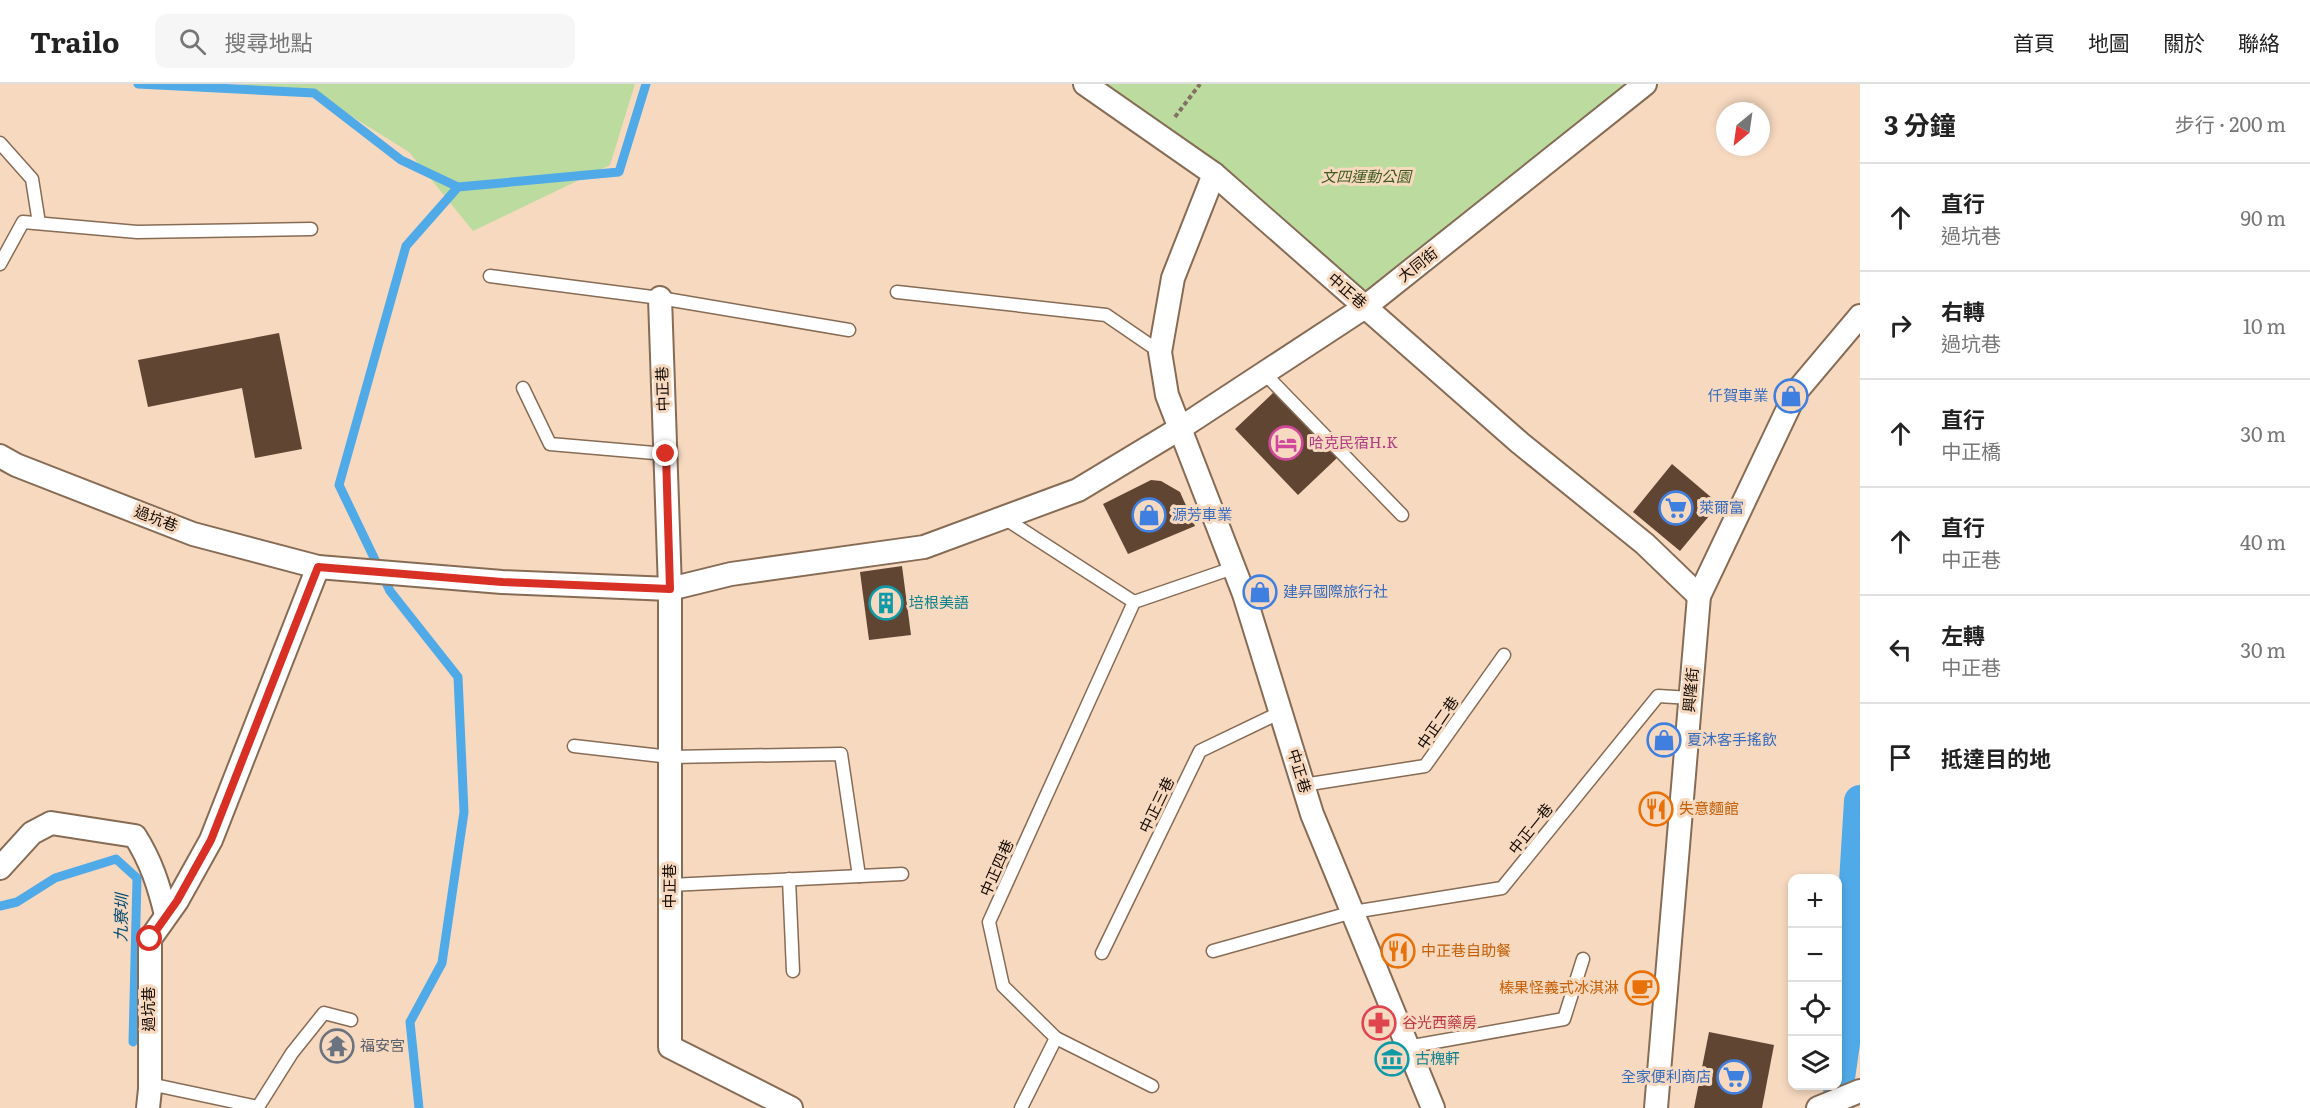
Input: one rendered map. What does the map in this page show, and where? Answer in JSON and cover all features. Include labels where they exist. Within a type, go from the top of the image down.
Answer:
[{"type":"street","name":"中正巷","points":[[1085,84],[1214,174],[1520,443],[1645,544],[1699,596]]},
{"type":"street","name":"大同街","points":[[1179,429],[1365,307],[1645,84]]},
{"type":"street","name":"中正巷","points":[[1214,174],[1173,278],[1160,352],[1167,395],[1244,594],[1312,814],[1432,1108]]},
{"type":"street","name":"中正巷","points":[[660,298],[670,589],[670,1047],[791,1108]]},
{"type":"street","name":"興隆街","points":[[1656,1108],[1699,596],[1796,392],[1860,316]]},
{"type":"street","points":[[670,589],[731,574],[924,547],[1078,490],[1179,429]]},
{"type":"street","name":"過坑巷","points":[[0,456],[16,465],[193,534],[318,567],[502,582],[670,589]]},
{"type":"street","name":"過坑巷","points":[[147,1108],[150,1083],[150,939],[177,901],[211,840],[318,567]]},
{"type":"street","points":[[0,868],[32,833],[51,822],[135,836],[155,873],[166,915]]},
{"type":"street","points":[[1818,1108],[1860,1090]]},
{"type":"lane","points":[[0,143],[32,179],[39,223]]},
{"type":"lane","points":[[0,264],[23,222],[137,232],[311,229]]},
{"type":"lane","points":[[489,276],[660,298],[849,330]]},
{"type":"lane","points":[[897,292],[1106,315],[1160,352]]},
{"type":"lane","points":[[1264,373],[1402,515]]},
{"type":"lane","points":[[523,388],[550,444],[666,454]]},
{"type":"lane","points":[[1004,518],[1134,602],[1233,568]]},
{"type":"lane","name":"中正四巷","points":[[1134,602],[989,922],[1003,986],[1056,1038],[1152,1086]]},
{"type":"lane","name":"中正二巷","points":[[1303,785],[1425,766],[1504,655]]},
{"type":"lane","name":"中正一巷","points":[[1353,912],[1502,888],[1658,696],[1691,698]]},
{"type":"lane","name":"中正三巷","points":[[1102,953],[1200,751],[1281,712]]},
{"type":"lane","points":[[574,746],[670,757],[841,754],[859,876]]},
{"type":"lane","points":[[670,885],[902,874]]},
{"type":"lane","points":[[789,879],[793,971]]},
{"type":"lane","points":[[1213,951],[1353,912]]},
{"type":"lane","points":[[1407,1047],[1564,1019],[1583,959]]},
{"type":"lane","points":[[150,1083],[258,1107],[292,1053],[324,1013],[351,1020]]},
{"type":"lane","points":[[1020,1108],[1056,1038]]},
{"type":"path","points":[[1161,137],[1200,84]]},
{"type":"green space","points":[[238,84],[635,84],[610,165],[473,231],[409,152],[314,93]]},
{"type":"green space","name":"文四運動公園","points":[[1085,84],[1638,84],[1366,295]]},
{"type":"building","points":[[279,333],[302,449],[255,458],[242,388],[148,407],[138,360]]},
{"type":"building","name":"哈克民宿H.K","points":[[1274,392],[1337,458],[1298,495],[1235,429]]},
{"type":"building","name":"萊爾富","points":[[1672,464],[1719,504],[1680,551],[1633,512]]},
{"type":"building","name":"源芳車業","points":[[1151,480],[1161,481],[1180,492],[1195,526],[1128,554],[1103,504]]},
{"type":"building","name":"培根美語","points":[[902,566],[911,635],[869,640],[860,572]]},
{"type":"building","name":"全家便利商店","points":[[1709,1032],[1774,1045],[1762,1108],[1694,1108]]},
{"type":"waterway","points":[[138,84],[314,93],[401,160],[458,187]]},
{"type":"waterway","points":[[419,1108],[410,1022],[442,963],[464,812],[458,677],[390,591],[339,485],[406,246],[458,187],[619,172],[646,84]]},
{"type":"waterway","points":[[1842,1057],[1846,1029],[1860,801]]},
{"type":"waterway","name":"九寮圳","points":[[0,906],[17,902],[55,878],[116,859],[137,878],[133,1042]]},
{"type":"place","name":"仟賀車業","points":[[1791,396]]},
{"type":"place","name":"哈克民宿H.K","points":[[1286,443]]},
{"type":"place","name":"萊爾富","points":[[1676,508]]},
{"type":"place","name":"源芳車業","points":[[1149,515]]},
{"type":"place","name":"建昇國際旅行社","points":[[1260,592]]},
{"type":"place","name":"培根美語","points":[[886,603]]},
{"type":"place","name":"夏沐客手搖飲","points":[[1664,740]]},
{"type":"place","name":"失意麵館","points":[[1656,809]]},
{"type":"place","name":"中正巷自助餐","points":[[1398,951]]},
{"type":"place","name":"榛果怪義式冰淇淋","points":[[1642,988]]},
{"type":"place","name":"谷光西藥房","points":[[1379,1023]]},
{"type":"place","name":"福安宮","points":[[337,1046]]},
{"type":"place","name":"古槐軒","points":[[1392,1059]]},
{"type":"place","name":"全家便利商店","points":[[1734,1077]]},
{"type":"route","points":[[150,939],[177,901],[211,840],[318,567],[502,582],[670,589],[666,454]]}]
